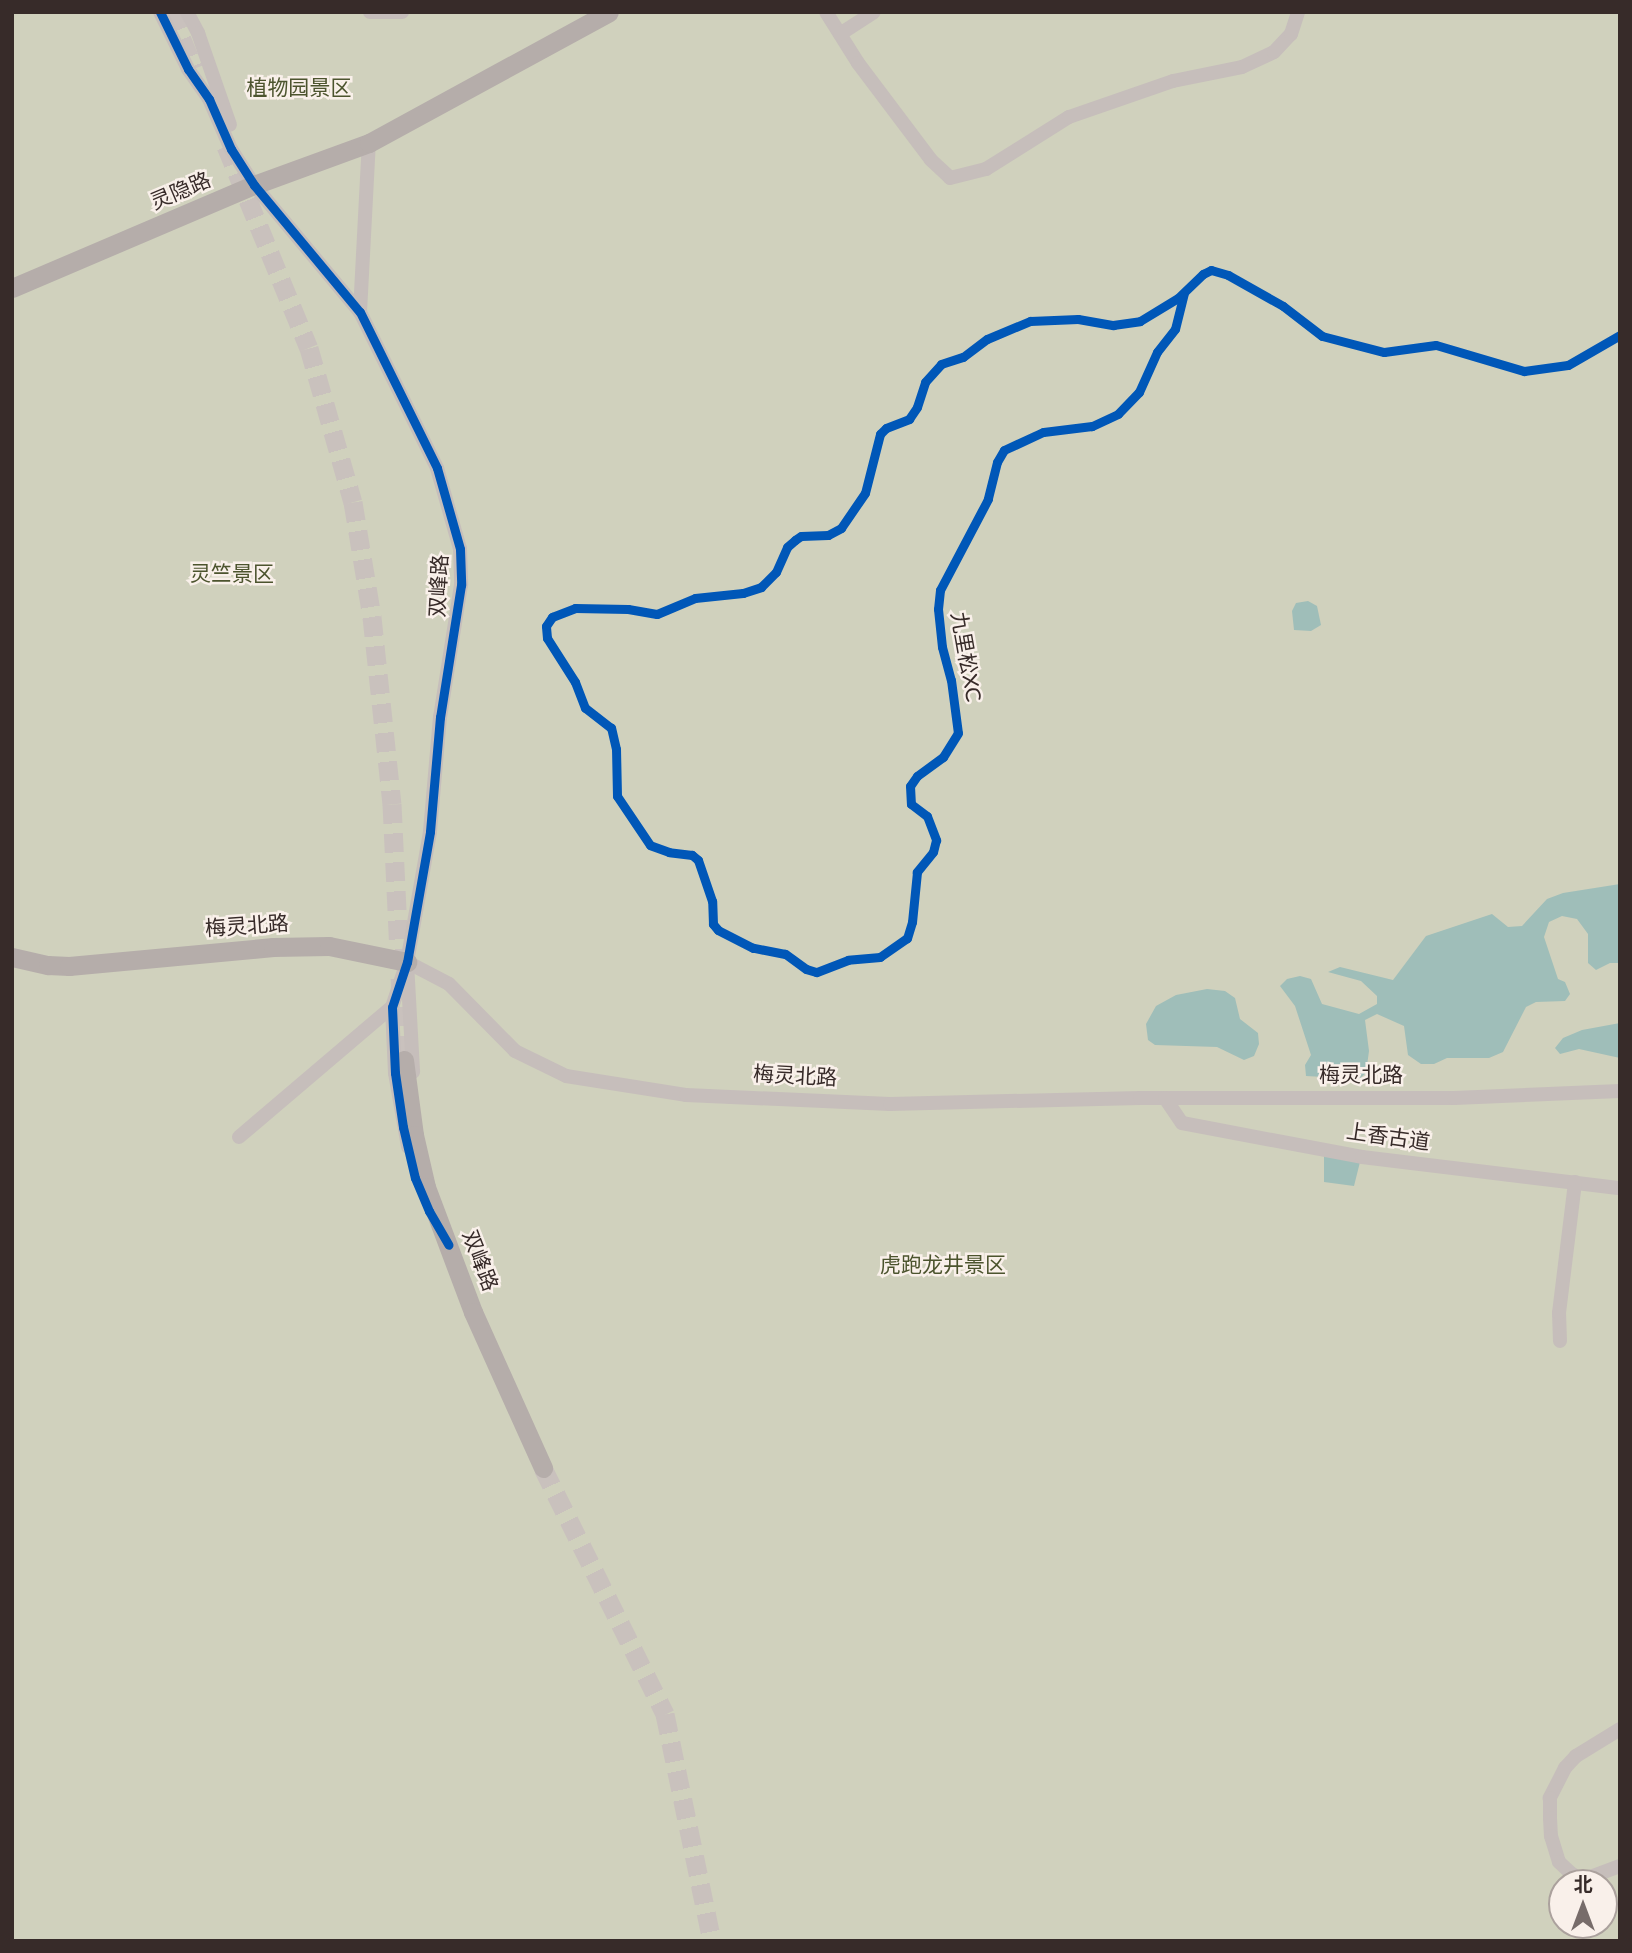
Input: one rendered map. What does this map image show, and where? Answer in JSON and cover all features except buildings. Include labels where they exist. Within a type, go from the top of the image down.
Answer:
[{"type":"main road","name":"灵隐路","points":[[12,288],[254,185],[369,143],[609,12]]},
{"type":"main road","name":"梅灵北路","points":[[12,957],[48,965],[69,966],[274,947],[330,946],[407,961]]},
{"type":"main road","name":"双峰路","points":[[404,1060],[414,1135],[426,1187],[473,1311],[543,1468]]},
{"type":"street","points":[[160,12],[182,58],[209,99],[231,149],[254,185]]},
{"type":"street","points":[[187,12],[254,185]]},
{"type":"street","points":[[370,12],[402,12]]},
{"type":"street","points":[[826,12],[931,160],[950,178],[986,169],[1069,117],[1173,81],[1242,66],[1274,52],[1291,34],[1298,12]]},
{"type":"street","points":[[840,34],[874,12]]},
{"type":"street","points":[[360,312],[369,143]]},
{"type":"street","name":"双峰路","points":[[254,185],[360,312],[437,468],[460,549],[461,585],[440,717],[430,832],[407,961]]},
{"type":"street","points":[[407,961],[392,1007],[395,1073],[406,1140],[420,1189],[449,1245]]},
{"type":"street","points":[[407,961],[409,1040],[418,1113],[449,1245]]},
{"type":"street","name":"梅灵北路","points":[[407,961],[449,984],[515,1051],[566,1076],[686,1094],[885,1104],[1165,1098],[1454,1098],[1620,1091]]},
{"type":"street","points":[[239,1137],[392,1007]]},
{"type":"street","name":"上香古道","points":[[1165,1098],[1182,1123],[1362,1157],[1620,1188]]},
{"type":"street","points":[[1560,1340],[1559,1313],[1575,1182]]},
{"type":"street","points":[[1620,1729],[1576,1756],[1565,1768],[1550,1798],[1549,1818],[1559,1862],[1572,1874],[1582,1880],[1620,1866]]},
{"type":"green space","name":"虎跑龙井景区","points":[[12,12],[1620,12],[1620,1941],[12,1941]]},
{"type":"water","points":[[1308,601],[1317,606],[1321,625],[1311,631],[1294,630],[1292,611],[1296,603]]},
{"type":"water","points":[[1620,884],[1620,963],[1610,963],[1596,970],[1588,963],[1588,934],[1577,919],[1562,916],[1549,922],[1544,937],[1558,979],[1565,982],[1570,994],[1565,1001],[1536,1002],[1526,1007],[1503,1052],[1489,1058],[1447,1058],[1434,1064],[1421,1064],[1408,1055],[1404,1026],[1377,1014],[1365,1020],[1369,1051],[1366,1073],[1359,1079],[1306,1076],[1305,1065],[1311,1055],[1295,1006],[1280,986],[1287,979],[1300,976],[1311,979],[1322,1004],[1359,1014],[1377,1004],[1377,996],[1361,981],[1328,972],[1340,967],[1393,980],[1426,936],[1492,914],[1508,927],[1522,926],[1547,899],[1563,893]]},
{"type":"water","points":[[1207,989],[1225,991],[1235,998],[1240,1019],[1258,1033],[1259,1044],[1254,1056],[1244,1060],[1217,1047],[1155,1045],[1148,1040],[1146,1024],[1156,1006],[1176,995]]},
{"type":"water","points":[[1620,1023],[1620,1058],[1579,1049],[1560,1054],[1555,1048],[1563,1038],[1582,1030]]},
{"type":"water","points":[[1324,1155],[1360,1162],[1354,1186],[1324,1182]]},
{"type":"tunnel","points":[[171,12],[194,69]]},
{"type":"tunnel","points":[[226,146],[309,348],[353,502],[372,617],[392,804],[404,1060]]},
{"type":"tunnel","points":[[543,1468],[665,1714],[712,1941]]},
{"type":"cycle path","points":[[160,12],[188,69],[209,99],[231,149],[254,185],[360,312],[437,468],[460,549],[461,585],[440,717],[430,832],[407,962],[392,1007],[395,1073],[403,1127],[415,1178],[429,1211],[449,1245]]},
{"type":"cycle path","name":"九里松XC","points":[[1184,293],[1175,329],[1157,352],[1139,392],[1118,414],[1092,426],[1043,432],[1004,450],[997,462],[988,499],[940,590],[938,609],[942,647],[951,680],[958,733],[943,757],[917,776],[910,786],[911,804],[927,816],[936,840],[933,852],[917,872],[912,922],[907,938],[880,957],[848,960],[816,972],[806,969],[785,954],[753,948],[718,930],[713,924],[712,901],[698,860],[692,855],[669,852],[650,845],[617,796],[616,749],[611,728],[585,708],[575,682],[547,638],[546,626],[552,617],[575,608],[628,609],[657,614],[695,598],[743,593],[761,587],[776,572],[787,547],[795,540],[801,536],[828,535],[841,528],[865,493],[880,434],[886,428],[909,419],[917,407],[925,382],[941,364],[963,357],[987,339],[1030,321],[1078,319],[1113,325],[1140,321],[1178,298],[1203,274],[1211,270],[1228,275],[1283,306],[1322,336],[1384,352],[1436,345],[1524,371],[1568,365],[1620,335]]},
{"type":"park label","name":"植物园景区","points":[[299,89]]},
{"type":"park label","name":"灵竺景区","points":[[232,575]]}]
